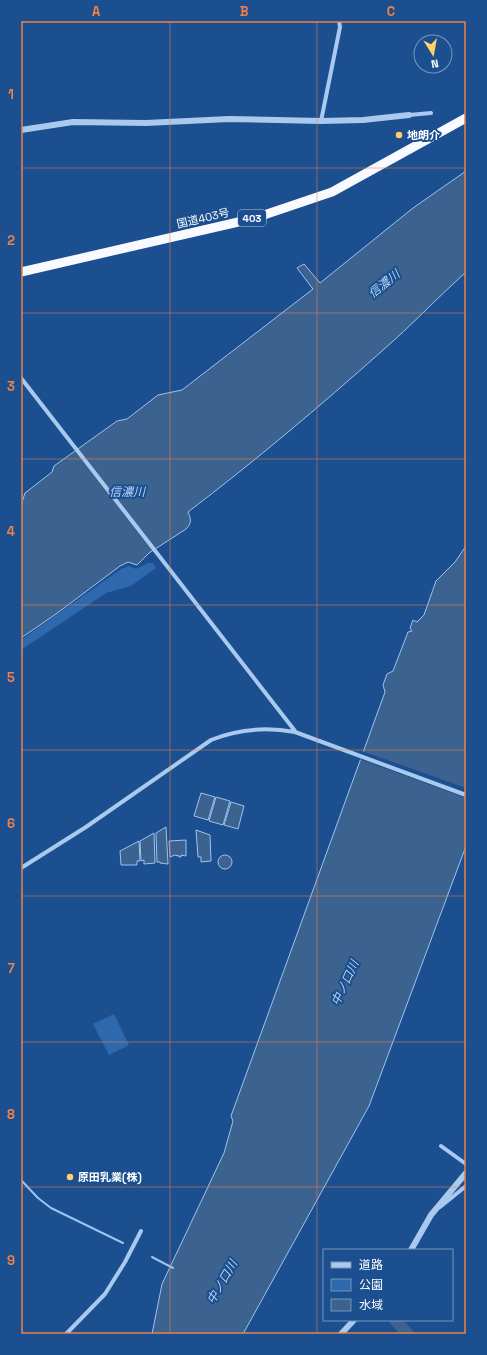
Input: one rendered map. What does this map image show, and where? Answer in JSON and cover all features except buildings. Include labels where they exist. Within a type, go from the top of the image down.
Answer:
[{"type":"highway","name":"国道403号","points":[[21,272],[246,220],[332,192],[466,118]]},
{"type":"street","points":[[321,121],[340,27],[339,21]]},
{"type":"street","points":[[21,130],[73,122],[146,122],[229,119],[321,121],[363,120],[431,113]]},
{"type":"street","points":[[21,378],[58,428],[295,732]]},
{"type":"street","points":[[21,868],[86,826],[211,740],[220,736],[252,730],[282,730],[295,732],[466,795]]},
{"type":"street","points":[[441,1146],[466,1164]]},
{"type":"street","points":[[412,1249],[430,1215],[466,1173]]},
{"type":"street","points":[[430,1215],[466,1186]]},
{"type":"street","points":[[66,1334],[105,1294],[125,1262],[140,1231]]},
{"type":"street","points":[[341,1334],[353,1321]]},
{"type":"green space","points":[[148,563],[153,563],[156,568],[131,586],[106,593],[21,650],[21,640],[121,569],[129,566],[136,569]]},
{"type":"green space","points":[[114,1014],[129,1045],[109,1055],[93,1024]]},
{"type":"water","name":"信濃川","points":[[466,171],[466,272],[335,393],[188,512],[190,521],[186,529],[149,553],[137,565],[128,562],[120,566],[21,638],[21,505],[25,493],[52,472],[54,466],[117,421],[127,419],[158,395],[182,390],[313,289],[297,268],[304,264],[320,283],[413,208]]},
{"type":"water","name":"中ノ口川","points":[[466,546],[466,846],[369,1106],[243,1334],[152,1334],[162,1284],[224,1153],[233,1121],[231,1116],[385,692],[383,685],[387,674],[393,671],[408,632],[412,631],[410,628],[413,620],[417,622],[424,615],[436,581],[455,562]]},
{"type":"water","points":[[201,793],[215,797],[208,820],[194,816]]},
{"type":"water","points":[[216,797],[230,801],[223,825],[209,821]]},
{"type":"water","points":[[231,802],[244,806],[238,829],[224,825]]},
{"type":"water","points":[[166,827],[168,864],[157,862],[156,833]]},
{"type":"water","points":[[196,830],[210,835],[211,861],[201,862],[201,857],[198,857]]},
{"type":"water","points":[[154,833],[155,863],[144,864],[144,860],[141,861],[140,841]]},
{"type":"water","points":[[186,840],[186,856],[181,855],[181,857],[179,857],[178,855],[175,855],[170,857],[169,841]]},
{"type":"water","points":[[139,841],[140,861],[137,861],[137,865],[121,865],[120,851]]},
{"type":"water","points":[[222,855],[228,855],[232,859],[232,865],[228,869],[222,869],[218,865],[218,859]]},
{"type":"pier","points":[[362,751],[466,788],[466,798],[359,759]]},
{"type":"waterway","points":[[21,1180],[38,1198],[51,1208],[123,1243]]},
{"type":"waterway","points":[[152,1257],[173,1268]]},
{"type":"waterway","points":[[396,1321],[408,1334]]},
{"type":"place","name":"地朗介","points":[[399,135]]},
{"type":"place","name":"原田乳業(株)","points":[[70,1177]]}]
